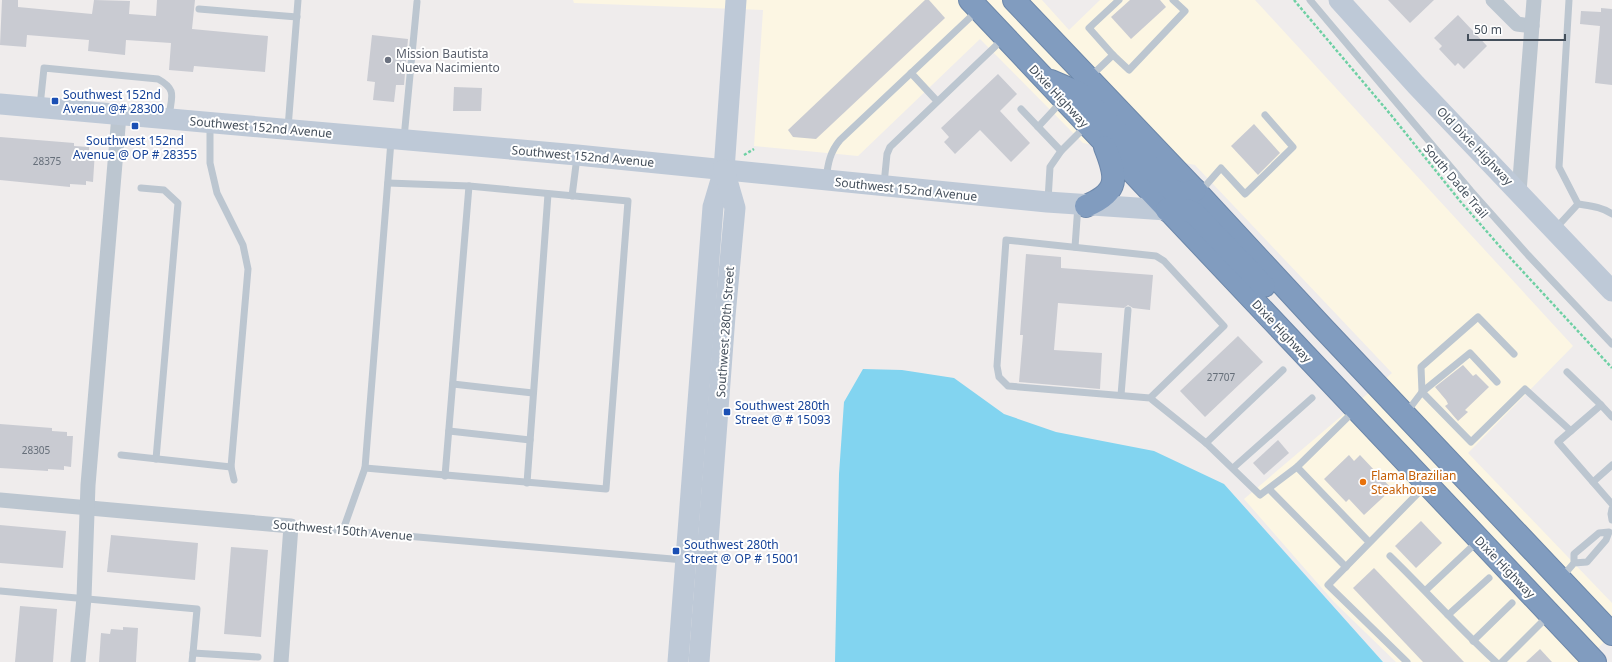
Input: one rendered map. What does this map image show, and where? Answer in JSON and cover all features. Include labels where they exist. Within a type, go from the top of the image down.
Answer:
[{"type":"highway","points":[[1014,0],[1197,191],[1405,415],[1567,571],[1612,634]]},
{"type":"highway","name":"Dixie Highway","points":[[974,5],[1550,615],[1597,662]]},
{"type":"highway","points":[[1041,76],[1078,93],[1109,123],[1171,189],[1180,195],[1197,191]]},
{"type":"highway","points":[[1082,205],[1100,200],[1108,193],[1112,186],[1113,168],[1103,142]]},
{"type":"highway","points":[[1167,210],[1186,210],[1194,214],[1266,289],[1291,312],[1322,327]]},
{"type":"highway","points":[[1483,544],[1499,541],[1507,543],[1570,609],[1612,638]]},
{"type":"street","name":"Southwest 280th Street","points":[[678,662],[696,430],[735,208],[724,170],[736,0]]},
{"type":"street","name":"Old Dixie Highway","points":[[1339,0],[1612,291]]},
{"type":"street","points":[[1493,0],[1517,24],[1532,26]]},
{"type":"street","points":[[1519,192],[1534,0]]},
{"type":"street","name":"Southwest 152nd Avenue","points":[[0,104],[577,155],[1047,202],[1167,210]]},
{"type":"street","points":[[78,662],[84,598],[87,508],[119,115]]},
{"type":"street","name":"Southwest 280th Street","points":[[699,662],[717,432],[715,315]]},
{"type":"street","points":[[696,430],[717,432]]},
{"type":"street","name":"Southwest 150th Avenue","points":[[0,500],[290,526]]},
{"type":"street","points":[[281,662],[290,526]]},
{"type":"street","points":[[686,560],[707,561]]},
{"type":"lane","points":[[288,130],[298,0]]},
{"type":"lane","points":[[1119,0],[1089,28],[1113,55],[1129,70],[1185,11],[1173,0]]},
{"type":"lane","points":[[1310,0],[1486,208],[1612,344]]},
{"type":"lane","points":[[1570,0],[1559,167],[1578,204]]},
{"type":"lane","points":[[344,530],[365,468],[388,183],[397,139],[417,2]]},
{"type":"lane","points":[[826,181],[828,162],[835,146],[911,73],[974,5]]},
{"type":"lane","points":[[199,9],[297,17]]},
{"type":"lane","points":[[884,186],[887,154],[890,147],[1005,38]]},
{"type":"lane","points":[[1089,78],[1113,55]]},
{"type":"lane","points":[[40,108],[44,68],[158,79],[168,84],[172,92],[169,119]]},
{"type":"lane","points":[[911,73],[937,101]]},
{"type":"lane","points":[[1038,127],[1063,100]]},
{"type":"lane","points":[[1021,109],[1061,151]]},
{"type":"lane","points":[[1197,191],[1221,168],[1245,194],[1293,147],[1265,115]]},
{"type":"lane","points":[[210,123],[210,163],[217,193],[243,244],[248,269],[231,467],[234,480]]},
{"type":"lane","points":[[1047,202],[1050,167],[1061,151],[1087,125]]},
{"type":"lane","points":[[572,196],[577,155]]},
{"type":"lane","points":[[365,468],[606,489],[628,201],[468,186],[388,183]]},
{"type":"lane","points":[[445,476],[468,186]]},
{"type":"lane","points":[[141,188],[164,190],[178,203],[156,459]]},
{"type":"lane","points":[[527,483],[548,194]]},
{"type":"lane","points":[[1578,204],[1607,210],[1612,214]]},
{"type":"lane","points":[[1554,230],[1578,204]]},
{"type":"lane","points":[[1075,247],[1082,205]]},
{"type":"lane","points":[[1150,398],[1224,326],[1164,261],[1156,256],[1006,240],[997,366],[1000,377],[1008,386],[1150,398],[1206,443],[1260,495],[1297,467],[1356,410]]},
{"type":"lane","points":[[1121,395],[1128,310]]},
{"type":"lane","points":[[1514,354],[1478,317],[1421,368],[1422,392],[1471,442],[1525,389],[1571,431]]},
{"type":"lane","points":[[1405,415],[1422,392],[1470,353],[1497,382]]},
{"type":"lane","points":[[1206,443],[1283,370]]},
{"type":"lane","points":[[1566,372],[1612,417]]},
{"type":"lane","points":[[453,384],[533,392]]},
{"type":"lane","points":[[1233,468],[1312,398]]},
{"type":"lane","points":[[1601,405],[1558,442],[1612,504]]},
{"type":"lane","points":[[449,431],[530,440]]},
{"type":"lane","points":[[121,455],[231,467]]},
{"type":"lane","points":[[1593,482],[1612,465]]},
{"type":"lane","points":[[1297,467],[1369,542]]},
{"type":"lane","points":[[1407,662],[1328,585],[1427,484]]},
{"type":"lane","points":[[1269,489],[1346,567]]},
{"type":"lane","points":[[1612,510],[1612,520]]},
{"type":"lane","name":"Southwest 150th Avenue","points":[[290,526],[686,560]]},
{"type":"lane","points":[[1610,531],[1606,540],[1587,562],[1567,571],[1574,554],[1599,532],[1610,531]]},
{"type":"lane","points":[[1426,590],[1483,544]]},
{"type":"lane","points":[[1390,556],[1426,590],[1473,641],[1496,662]]},
{"type":"lane","points":[[1448,615],[1489,578]]},
{"type":"lane","points":[[0,591],[197,609],[192,662]]},
{"type":"lane","points":[[1473,641],[1512,603]]},
{"type":"lane","points":[[1502,662],[1550,615]]},
{"type":"lane","points":[[193,653],[258,657]]},
{"type":"path","name":"South Dade Trail","points":[[1294,0],[1391,115],[1460,201],[1612,368]]},
{"type":"path","points":[[740,157],[754,149]]},
{"type":"shaded area","points":[[573,0],[1042,0],[1069,30],[1100,0],[1255,0],[1573,346],[1468,453],[1612,603],[1612,634],[1584,662],[1396,662],[1334,602],[1244,499],[1392,373],[1195,165],[1083,143],[980,39],[858,156],[754,146],[763,10],[574,3]]},
{"type":"water","points":[[863,369],[902,370],[954,378],[1004,414],[1056,432],[1154,451],[1224,484],[1383,662],[835,662],[839,474],[844,402]]},
{"type":"building","points":[[2,0],[18,0],[18,7],[92,14],[94,0],[130,1],[129,14],[156,16],[157,0],[195,0],[192,29],[268,36],[265,72],[194,66],[193,72],[169,70],[171,43],[126,40],[125,55],[88,51],[89,40],[27,35],[26,47],[0,45]]},
{"type":"building","points":[[925,0],[929,0],[945,18],[816,139],[793,137],[788,130]]},
{"type":"building","points":[[1130,0],[1160,0],[1166,7],[1131,39],[1111,17]]},
{"type":"building","points":[[1388,0],[1434,0],[1410,23]]},
{"type":"building","points":[[1601,8],[1612,9],[1612,85],[1595,83],[1600,26],[1580,24],[1581,11],[1601,12]]},
{"type":"building","points":[[1458,15],[1487,46],[1464,69],[1458,63],[1455,66],[1439,49],[1442,46],[1434,38]]},
{"type":"building","name":"Mission Bautista Nueva Nacimiento","points":[[372,35],[408,39],[404,85],[396,85],[394,102],[373,100],[375,82],[367,81]]},
{"type":"building","points":[[998,74],[1017,94],[1000,111],[1030,143],[1011,162],[980,130],[955,154],[944,142],[949,137],[941,128]]},
{"type":"building","points":[[454,87],[482,88],[481,111],[453,111]]},
{"type":"building","points":[[1254,124],[1280,153],[1258,175],[1231,146]]},
{"type":"building","points":[[0,137],[74,143],[74,146],[89,147],[89,151],[95,151],[93,182],[86,181],[86,185],[70,184],[70,187],[0,180]]},
{"type":"building","points":[[1026,254],[1061,257],[1061,268],[1153,275],[1150,310],[1133,308],[1128,305],[1124,308],[1058,303],[1054,350],[1102,353],[1100,389],[1019,382],[1023,335],[1020,335]]},
{"type":"building","points":[[1238,336],[1263,362],[1205,417],[1180,391]]},
{"type":"building","points":[[1463,365],[1473,376],[1476,374],[1489,387],[1465,410],[1468,412],[1458,421],[1445,406],[1448,404],[1446,400],[1435,387]]},
{"type":"building","points":[[0,424],[52,428],[52,431],[67,432],[67,436],[73,436],[71,467],[64,466],[64,470],[48,469],[48,471],[0,468]]},
{"type":"building","points":[[1278,440],[1289,453],[1264,475],[1253,463]]},
{"type":"building","points":[[1349,455],[1354,461],[1360,455],[1392,489],[1364,515],[1349,499],[1346,502],[1324,479]]},
{"type":"building","points":[[1421,521],[1442,543],[1416,568],[1395,546]]},
{"type":"building","points":[[0,525],[66,531],[63,568],[0,563]]},
{"type":"building","points":[[111,535],[198,543],[195,580],[107,572]]},
{"type":"building","points":[[231,547],[268,550],[261,637],[224,634]]},
{"type":"building","points":[[1374,568],[1464,662],[1423,662],[1353,588]]},
{"type":"building","points":[[20,606],[57,609],[53,662],[15,662]]},
{"type":"building","points":[[123,627],[138,628],[136,662],[99,662],[101,633],[110,634],[111,629],[123,630]]},
{"type":"building","points":[[1540,649],[1552,662],[1526,662]]},
{"type":"place","name":"Mission Bautista Nueva Nacimiento","points":[[388,60]]},
{"type":"place","name":"Southwest 152nd Avenue @# 28300","points":[[55,101]]},
{"type":"place","name":"Southwest 152nd Avenue @ OP # 28355","points":[[135,126]]},
{"type":"place","name":"Southwest 280th Street @ # 15093","points":[[727,412]]},
{"type":"place","name":"Flama Brazilian Steakhouse","points":[[1363,482]]},
{"type":"place","name":"Southwest 280th Street @ OP # 15001","points":[[676,551]]}]
